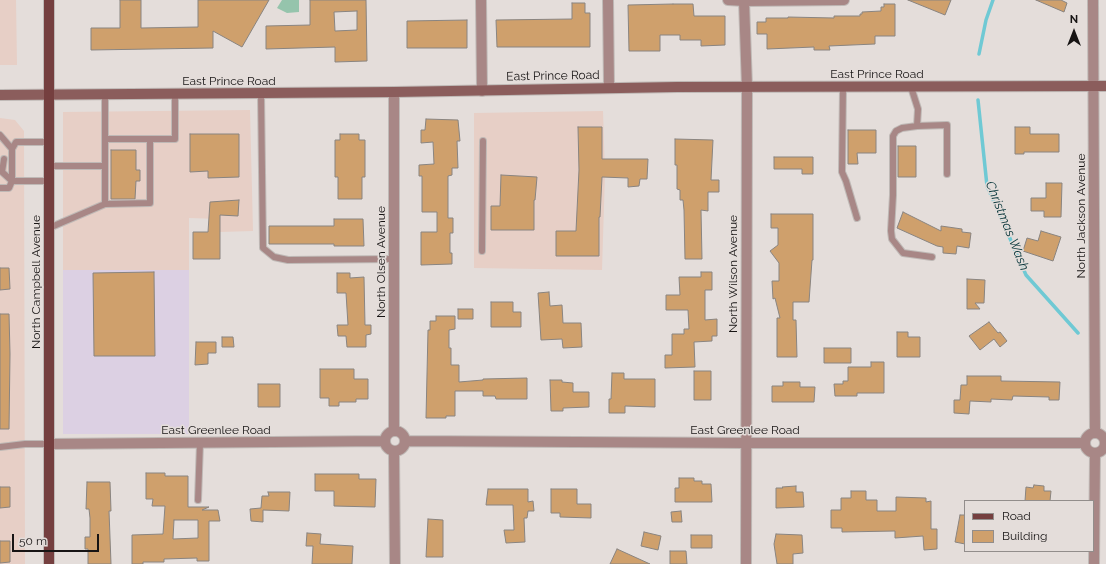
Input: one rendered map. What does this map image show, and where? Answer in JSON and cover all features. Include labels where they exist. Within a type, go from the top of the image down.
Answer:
[{"type":"main road","name":"North Campbell Avenue","points":[[49,0],[49,564]]},
{"type":"main road","name":"East Prince Road","points":[[0,96],[482,91],[609,88],[1106,86]]},
{"type":"street","points":[[481,0],[482,91]]},
{"type":"street","points":[[608,0],[609,88]]},
{"type":"street","points":[[728,0],[844,0]]},
{"type":"street","name":"North Jackson Avenue","points":[[1093,0],[1095,433]]},
{"type":"street","name":"North Wilson Avenue","points":[[744,1],[747,87],[746,564]]},
{"type":"street","name":"North Olsen Avenue","points":[[394,92],[394,431]]},
{"type":"street","points":[[391,431],[401,433],[405,438],[403,448],[394,452],[386,447],[384,441],[386,435],[391,431]]},
{"type":"street","points":[[1098,433],[1104,437],[1106,443],[1104,449],[1098,453],[1092,453],[1087,449],[1085,443],[1089,435],[1098,433]]},
{"type":"street","name":"East Greenlee Road","points":[[49,444],[384,441]]},
{"type":"street","name":"East Greenlee Road","points":[[405,441],[1085,443]]},
{"type":"street","points":[[394,452],[395,564]]},
{"type":"street","points":[[1094,564],[1095,453]]},
{"type":"lane","points":[[843,87],[842,172],[857,218]]},
{"type":"lane","points":[[911,87],[918,109],[918,126]]},
{"type":"lane","points":[[261,93],[263,248],[274,257],[288,260],[394,259]]},
{"type":"lane","points":[[105,94],[105,204]]},
{"type":"lane","points":[[105,139],[175,138],[175,94]]},
{"type":"lane","points":[[932,257],[903,253],[892,239],[893,136],[896,131],[902,128],[918,126],[947,126],[948,174]]},
{"type":"lane","points":[[0,135],[12,148]]},
{"type":"lane","points":[[49,228],[105,204],[150,203],[150,139]]},
{"type":"lane","points":[[482,251],[483,141]]},
{"type":"lane","points":[[0,188],[9,188],[12,181],[12,148],[16,142],[49,142]]},
{"type":"lane","points":[[4,159],[1,172],[12,181],[49,181]]},
{"type":"lane","points":[[49,166],[105,166]]},
{"type":"lane","points":[[198,500],[200,443]]},
{"type":"lane","points":[[0,447],[25,444],[49,444]]},
{"type":"shaded area","points":[[0,0],[16,0],[17,65],[0,65]]},
{"type":"shaded area","points":[[250,110],[253,231],[220,232],[220,219],[189,218],[189,270],[63,270],[63,112]]},
{"type":"shaded area","points":[[603,111],[605,174],[602,270],[474,268],[474,113]]},
{"type":"shaded area","points":[[0,118],[15,120],[24,131],[25,564],[0,564]]},
{"type":"shaded area","points":[[63,270],[189,270],[189,434],[63,434]]},
{"type":"green space","points":[[282,0],[299,0],[299,12],[287,13],[277,8]]},
{"type":"building","points":[[120,0],[141,0],[141,28],[198,27],[198,0],[269,0],[242,47],[213,31],[213,48],[91,50],[91,28],[120,28]]},
{"type":"building","points":[[310,0],[366,0],[367,61],[335,62],[335,47],[266,49],[266,26],[310,25]],"holes":[[[357,11],[357,30],[335,31],[334,12]]]},
{"type":"building","points":[[908,0],[951,0],[945,15]]},
{"type":"building","points":[[1036,0],[1061,0],[1067,3],[1064,12]]},
{"type":"building","points":[[572,3],[585,3],[585,13],[590,13],[590,47],[497,47],[496,20],[572,19]]},
{"type":"building","points":[[693,4],[694,16],[725,16],[725,45],[701,46],[701,40],[680,40],[680,35],[660,35],[660,51],[629,51],[628,5]]},
{"type":"building","points":[[884,4],[895,4],[895,36],[875,36],[875,44],[829,46],[830,50],[814,50],[814,47],[767,49],[767,34],[757,34],[757,22],[766,22],[766,18],[834,18],[834,16],[860,16],[862,12],[881,11],[881,7],[884,7]]},
{"type":"building","points":[[467,20],[467,48],[407,48],[407,21]]},
{"type":"building","points":[[426,119],[458,120],[460,141],[457,141],[458,168],[452,168],[452,175],[448,176],[448,218],[453,218],[453,233],[450,233],[450,253],[452,253],[452,264],[421,265],[421,232],[437,232],[437,212],[422,212],[422,176],[419,176],[419,165],[434,164],[433,142],[421,143],[421,130],[425,130]]},
{"type":"building","points":[[578,127],[602,127],[602,159],[648,159],[647,179],[640,179],[639,186],[628,187],[628,178],[602,177],[599,217],[599,256],[556,256],[556,231],[576,231],[579,170]]},
{"type":"building","points":[[1015,127],[1030,127],[1030,134],[1059,134],[1059,152],[1024,152],[1024,154],[1015,154]]},
{"type":"building","points":[[848,130],[876,130],[876,153],[857,153],[858,164],[848,164]]},
{"type":"building","points":[[190,134],[239,134],[239,177],[208,178],[208,171],[190,172]]},
{"type":"building","points":[[340,134],[359,134],[359,140],[365,140],[365,177],[362,177],[362,199],[338,199],[338,177],[335,177],[335,140],[340,140]]},
{"type":"building","points":[[675,139],[713,140],[711,180],[719,180],[719,192],[708,192],[708,211],[701,210],[702,259],[685,259],[684,210],[683,200],[680,200],[680,190],[677,189]]},
{"type":"building","points":[[898,146],[916,146],[916,177],[898,177]]},
{"type":"building","points":[[111,150],[136,150],[136,170],[140,170],[140,181],[136,181],[135,199],[111,199]]},
{"type":"building","points":[[774,157],[813,157],[813,174],[802,174],[802,169],[774,169]]},
{"type":"building","points":[[501,175],[537,177],[534,200],[534,230],[491,230],[491,206],[500,206]]},
{"type":"building","points":[[1046,183],[1062,183],[1061,217],[1044,217],[1044,211],[1031,211],[1031,198],[1046,198]]},
{"type":"building","points":[[239,200],[238,216],[220,215],[220,259],[193,259],[193,232],[208,232],[210,202]]},
{"type":"building","points":[[903,212],[941,231],[941,226],[962,229],[962,232],[971,233],[969,248],[957,246],[956,254],[943,253],[943,247],[937,246],[897,228]]},
{"type":"building","points":[[771,214],[813,214],[813,260],[809,302],[793,302],[793,320],[796,320],[797,357],[777,357],[777,318],[780,318],[775,298],[773,299],[772,281],[779,281],[779,263],[770,251],[778,245],[778,228],[771,228]]},
{"type":"building","points":[[334,219],[363,219],[364,246],[334,246],[334,244],[269,244],[269,226],[334,226]]},
{"type":"building","points":[[1041,231],[1061,237],[1053,261],[1023,251],[1027,238],[1038,241]]},
{"type":"building","points":[[0,268],[9,268],[10,289],[0,290]]},
{"type":"building","points":[[154,272],[155,356],[94,356],[93,273]]},
{"type":"building","points":[[701,272],[712,272],[712,290],[705,290],[705,320],[717,319],[717,336],[712,336],[712,341],[694,342],[695,367],[665,368],[665,355],[672,355],[672,334],[684,334],[684,329],[689,329],[688,310],[666,310],[666,295],[680,295],[679,277],[701,277]]},
{"type":"building","points":[[337,273],[350,273],[350,278],[364,277],[365,325],[371,325],[371,334],[366,335],[366,347],[347,347],[346,336],[338,336],[337,325],[348,325],[346,293],[337,293]]},
{"type":"building","points":[[967,279],[985,280],[984,303],[975,303],[980,309],[967,309]]},
{"type":"building","points":[[549,292],[550,306],[562,305],[563,323],[581,323],[582,347],[563,348],[562,339],[541,340],[538,293]]},
{"type":"building","points":[[491,302],[513,302],[513,312],[521,312],[521,327],[491,327]]},
{"type":"building","points":[[458,309],[473,309],[473,319],[458,319]]},
{"type":"building","points":[[0,314],[9,314],[9,429],[0,429]]},
{"type":"building","points":[[436,316],[455,316],[455,329],[449,330],[449,348],[451,348],[451,365],[459,365],[459,382],[483,379],[527,378],[527,399],[496,399],[495,396],[483,396],[483,391],[455,391],[455,416],[446,416],[446,418],[426,418],[428,330],[430,330],[430,321],[436,321]]},
{"type":"building","points":[[989,322],[1007,341],[1000,347],[994,339],[980,350],[969,336]]},
{"type":"building","points":[[897,332],[908,332],[908,337],[920,337],[920,357],[897,357]]},
{"type":"building","points":[[222,337],[233,337],[234,347],[222,347]]},
{"type":"building","points":[[196,342],[216,342],[216,353],[208,353],[208,364],[195,365]]},
{"type":"building","points":[[824,348],[851,348],[851,363],[824,363]]},
{"type":"building","points":[[871,362],[884,362],[884,393],[857,393],[857,396],[835,396],[834,384],[843,384],[843,381],[848,381],[848,367],[871,367]]},
{"type":"building","points":[[320,369],[354,369],[354,379],[368,379],[368,399],[356,399],[356,402],[339,402],[339,406],[329,406],[329,398],[320,398]]},
{"type":"building","points":[[694,371],[711,371],[711,400],[694,400]]},
{"type":"building","points":[[612,373],[624,373],[624,379],[655,379],[655,407],[625,406],[625,413],[609,413]]},
{"type":"building","points":[[967,376],[1001,376],[1001,381],[1060,382],[1059,400],[1049,400],[1049,397],[1013,396],[1012,400],[991,399],[991,402],[970,401],[969,414],[954,413],[954,400],[960,400],[961,385],[967,385]]},
{"type":"building","points":[[550,380],[562,380],[562,382],[573,383],[573,392],[589,392],[589,407],[563,408],[563,411],[551,411]]},
{"type":"building","points":[[783,382],[800,382],[800,387],[815,387],[814,402],[772,402],[772,386],[783,386]]},
{"type":"building","points":[[258,384],[280,384],[280,407],[258,407]]},
{"type":"building","points":[[146,473],[165,473],[165,476],[188,476],[188,507],[209,507],[202,510],[218,510],[220,521],[209,521],[209,561],[197,561],[197,558],[164,559],[164,562],[143,562],[143,564],[132,564],[132,535],[163,534],[165,506],[152,506],[153,499],[146,499]],"holes":[[[174,520],[198,520],[198,538],[173,539]]]},
{"type":"building","points":[[315,474],[359,474],[359,479],[376,479],[375,507],[334,506],[334,491],[315,491]]},
{"type":"building","points":[[679,478],[694,478],[694,481],[702,481],[702,484],[711,484],[712,502],[675,502],[675,488],[679,488]]},
{"type":"building","points":[[87,482],[110,482],[111,511],[109,511],[111,564],[88,564],[88,549],[85,549],[85,537],[90,537],[89,509],[86,509]]},
{"type":"building","points":[[1034,485],[1044,486],[1044,491],[1051,491],[1050,500],[1025,500],[1026,487],[1033,488]]},
{"type":"building","points":[[796,486],[796,492],[803,492],[804,507],[776,508],[776,488]]},
{"type":"building","points":[[0,487],[10,487],[10,507],[0,508]]},
{"type":"building","points":[[488,489],[528,489],[528,502],[533,501],[534,511],[528,511],[527,518],[524,518],[525,542],[506,543],[504,530],[514,530],[513,505],[486,505]]},
{"type":"building","points":[[551,489],[577,489],[577,504],[591,504],[591,518],[560,517],[560,513],[551,513]]},
{"type":"building","points":[[851,491],[866,491],[866,500],[877,500],[877,511],[896,511],[896,497],[926,498],[926,502],[931,501],[931,529],[937,529],[937,549],[924,550],[923,536],[895,538],[895,531],[842,532],[842,528],[831,528],[831,510],[841,510],[841,498],[851,498]]},
{"type":"building","points":[[268,492],[290,492],[289,511],[263,510],[263,522],[251,521],[250,509],[261,508],[262,496],[269,496]]},
{"type":"building","points":[[681,511],[682,522],[672,522],[671,512]]},
{"type":"building","points":[[960,515],[964,515],[964,544],[955,542]]},
{"type":"building","points":[[428,519],[443,520],[443,557],[426,557]]},
{"type":"building","points":[[644,532],[661,536],[658,550],[641,546]]},
{"type":"building","points":[[307,533],[321,534],[320,544],[353,546],[352,564],[312,564],[313,546],[306,546]]},
{"type":"building","points":[[776,534],[802,535],[803,553],[793,554],[793,564],[777,564],[774,544]]},
{"type":"building","points":[[691,535],[712,535],[712,548],[691,548]]},
{"type":"building","points":[[0,541],[10,541],[10,562],[0,563]]},
{"type":"building","points":[[617,549],[650,564],[610,564]]},
{"type":"building","points":[[670,551],[686,551],[687,564],[670,564]]},
{"type":"waterway","name":"Christmas Wash","points":[[979,54],[986,20],[993,0]]},
{"type":"waterway","name":"Christmas Wash","points":[[978,100],[987,186],[1026,275],[1078,333]]}]
